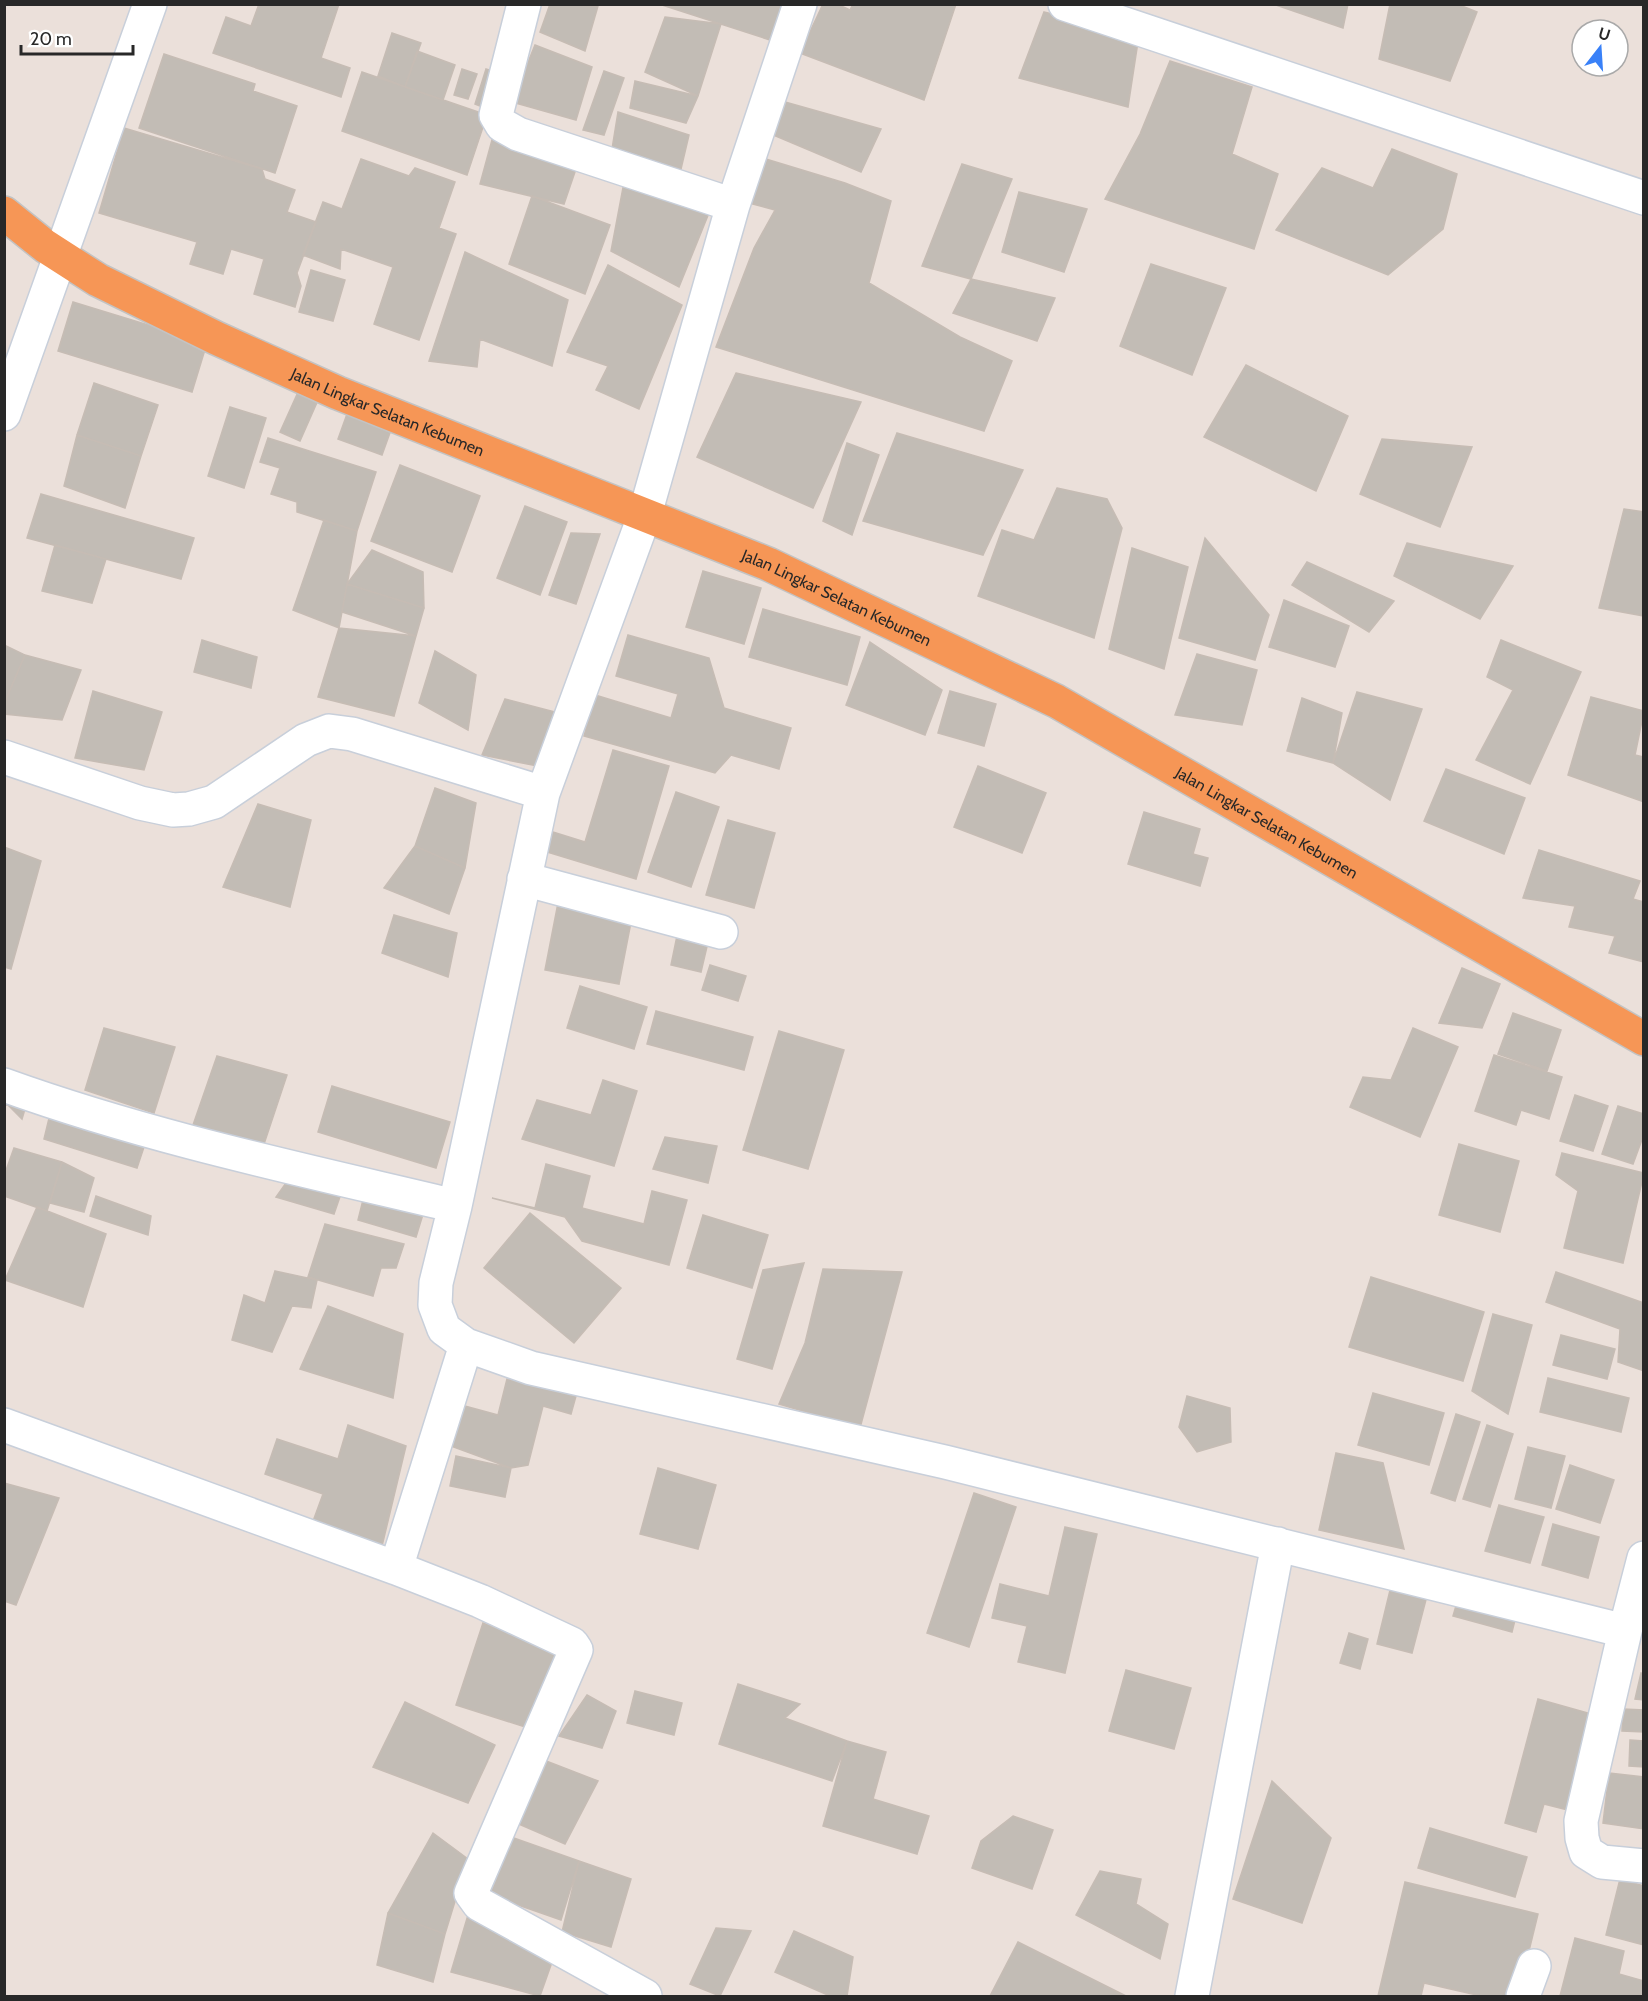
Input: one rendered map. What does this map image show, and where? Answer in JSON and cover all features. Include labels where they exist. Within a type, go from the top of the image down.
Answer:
[{"type":"highway","name":"Jalan Lingkar Selatan Kebumen","points":[[33,236],[98,279],[205,333],[338,393],[768,564],[1056,701],[1644,1039]]},
{"type":"street","points":[[4,414],[33,236],[150,4]]},
{"type":"street","points":[[524,4],[496,114],[502,125],[518,134],[733,205]]},
{"type":"street","points":[[800,4],[733,205],[645,514],[543,793],[455,1206],[436,1283],[435,1305],[444,1329],[466,1345],[531,1368],[945,1462],[1626,1631]]},
{"type":"street","points":[[1065,4],[1644,198]]},
{"type":"street","points":[[4,757],[140,803],[173,810],[189,809],[214,802],[306,740],[329,731],[352,734],[543,793]]},
{"type":"street","points":[[524,879],[721,932]]},
{"type":"street","points":[[4,1085],[46,1100],[197,1144],[455,1206]]},
{"type":"street","points":[[396,1568],[466,1345]]},
{"type":"street","points":[[4,1425],[396,1568],[480,1601],[574,1646],[573,1658],[471,1893],[479,1904],[645,1996]]},
{"type":"street","points":[[1192,1996],[1278,1544]]},
{"type":"street","points":[[1644,1558],[1581,1821],[1586,1852],[1602,1862],[1644,1866]]},
{"type":"street","points":[[1523,1996],[1534,1966]]},
{"type":"building","points":[[259,4],[339,4],[321,58],[350,68],[341,97],[213,53],[226,17],[251,26]]},
{"type":"building","points":[[550,4],[598,6],[585,51],[540,32]]},
{"type":"building","points":[[659,4],[783,4],[770,40]]},
{"type":"building","points":[[823,4],[837,4],[850,10],[853,4],[956,4],[924,100],[800,53]]},
{"type":"building","points":[[1273,4],[1348,4],[1343,28]]},
{"type":"building","points":[[1390,4],[1457,4],[1477,12],[1450,81],[1379,59]]},
{"type":"building","points":[[1044,12],[1139,35],[1128,107],[1019,78]]},
{"type":"building","points":[[665,17],[721,24],[698,96],[645,72]]},
{"type":"building","points":[[392,33],[421,43],[405,87],[378,76]]},
{"type":"building","points":[[535,45],[592,67],[576,120],[512,102]]},
{"type":"building","points":[[417,51],[455,65],[443,100],[405,87]]},
{"type":"building","points":[[164,54],[255,84],[253,91],[297,106],[275,173],[139,128]]},
{"type":"building","points":[[1170,61],[1252,87],[1232,154],[1278,174],[1254,249],[1105,199],[1140,134]]},
{"type":"building","points":[[462,69],[477,74],[468,99],[454,95]]},
{"type":"building","points":[[486,69],[502,74],[490,110],[475,104]]},
{"type":"building","points":[[604,71],[624,78],[604,135],[583,130]]},
{"type":"building","points":[[362,72],[487,115],[467,175],[342,131]]},
{"type":"building","points":[[635,81],[698,96],[686,123],[630,108]]},
{"type":"building","points":[[778,100],[881,129],[861,172],[771,134]]},
{"type":"building","points":[[618,112],[689,135],[681,169],[612,149]]},
{"type":"building","points":[[124,128],[262,169],[265,179],[295,190],[287,212],[316,222],[297,273],[301,286],[295,307],[254,294],[264,259],[231,249],[223,274],[190,264],[197,242],[99,213]]},
{"type":"building","points":[[492,140],[577,166],[564,204],[480,184]]},
{"type":"building","points":[[1392,149],[1457,174],[1443,229],[1388,275],[1276,230],[1322,168],[1373,188]]},
{"type":"building","points":[[759,157],[845,183],[891,201],[869,283],[960,337],[1012,361],[984,431],[716,347],[754,248],[775,210],[745,202]]},
{"type":"building","points":[[361,159],[409,176],[415,168],[455,182],[439,228],[456,234],[419,340],[374,324],[393,267],[341,249],[340,269],[303,255],[323,202],[342,209]]},
{"type":"building","points":[[962,164],[1012,179],[971,279],[922,266]]},
{"type":"building","points":[[625,177],[711,208],[679,287],[611,251]]},
{"type":"building","points":[[1019,192],[1087,209],[1064,272],[1002,252]]},
{"type":"building","points":[[532,196],[610,225],[585,294],[509,264]]},
{"type":"building","points":[[465,252],[568,300],[552,366],[480,339],[477,367],[429,361]]},
{"type":"building","points":[[1151,264],[1226,288],[1192,375],[1120,346]]},
{"type":"building","points":[[608,265],[682,305],[639,409],[596,390],[608,366],[567,352]]},
{"type":"building","points":[[311,270],[345,280],[333,321],[299,312]]},
{"type":"building","points":[[971,279],[1055,298],[1037,341],[953,313]]},
{"type":"building","points":[[73,302],[207,343],[192,392],[58,351]]},
{"type":"building","points":[[1246,365],[1348,416],[1316,491],[1204,437]]},
{"type":"building","points":[[736,373],[861,402],[813,508],[697,457]]},
{"type":"building","points":[[94,383],[158,405],[141,456],[77,435]]},
{"type":"building","points":[[299,390],[319,398],[300,441],[280,432]]},
{"type":"building","points":[[230,407],[266,418],[244,488],[208,476]]},
{"type":"building","points":[[347,414],[391,430],[382,455],[338,439]]},
{"type":"building","points":[[897,433],[1023,470],[983,555],[863,521]]},
{"type":"building","points":[[77,435],[141,456],[125,508],[64,486]]},
{"type":"building","points":[[268,438],[376,472],[357,531],[297,512],[297,502],[271,494],[280,468],[260,462]]},
{"type":"building","points":[[1382,439],[1472,447],[1440,527],[1360,494]]},
{"type":"building","points":[[847,443],[879,455],[852,535],[823,521]]},
{"type":"building","points":[[400,465],[480,496],[452,572],[371,541]]},
{"type":"building","points":[[1057,488],[1107,499],[1122,528],[1094,638],[978,596],[1002,530],[1034,540]]},
{"type":"building","points":[[41,494],[194,538],[181,579],[27,538]]},
{"type":"building","points":[[525,506],[567,522],[540,595],[497,578]]},
{"type":"building","points":[[1624,509],[1644,512],[1644,616],[1599,608]]},
{"type":"building","points":[[324,520],[357,531],[339,628],[293,610]]},
{"type":"building","points":[[571,533],[600,534],[576,604],[549,595]]},
{"type":"building","points":[[1205,538],[1269,615],[1255,660],[1179,638]]},
{"type":"building","points":[[1407,543],[1513,566],[1480,619],[1394,576]]},
{"type":"building","points":[[55,545],[106,559],[92,603],[42,591]]},
{"type":"building","points":[[1132,548],[1188,567],[1164,669],[1109,649]]},
{"type":"building","points":[[372,550],[423,572],[424,608],[347,584]]},
{"type":"building","points":[[1307,562],[1394,601],[1369,632],[1292,585]]},
{"type":"building","points":[[703,571],[761,588],[744,644],[686,627]]},
{"type":"building","points":[[347,584],[424,608],[416,636],[342,612]]},
{"type":"building","points":[[1284,600],[1349,626],[1335,667],[1269,647]]},
{"type":"building","points":[[763,609],[860,637],[847,685],[749,657]]},
{"type":"building","points":[[339,628],[416,636],[394,716],[318,697]]},
{"type":"building","points":[[628,635],[709,658],[724,708],[791,728],[779,769],[731,755],[715,773],[584,736],[595,695],[671,718],[678,694],[616,676]]},
{"type":"building","points":[[202,640],[257,657],[251,688],[194,672]]},
{"type":"building","points":[[1501,640],[1581,672],[1530,784],[1476,760],[1513,690],[1487,677]]},
{"type":"building","points":[[870,642],[942,690],[925,735],[846,705]]},
{"type":"building","points":[[4,645],[25,655],[4,704]]},
{"type":"building","points":[[435,651],[476,675],[468,730],[419,703]]},
{"type":"building","points":[[1197,654],[1257,670],[1242,725],[1175,715]]},
{"type":"building","points":[[25,655],[81,670],[62,720],[4,714],[4,704]]},
{"type":"building","points":[[93,691],[162,712],[144,770],[75,758]]},
{"type":"building","points":[[950,691],[996,704],[984,746],[938,733]]},
{"type":"building","points":[[1357,692],[1422,709],[1390,800],[1333,763]]},
{"type":"building","points":[[1591,697],[1644,711],[1635,755],[1644,757],[1644,802],[1568,775]]},
{"type":"building","points":[[1302,698],[1342,713],[1333,763],[1287,751]]},
{"type":"building","points":[[505,699],[555,712],[537,766],[482,755]]},
{"type":"building","points":[[613,750],[669,766],[636,879],[534,848],[540,828],[585,842]]},
{"type":"building","points":[[978,766],[1046,793],[1022,853],[954,827]]},
{"type":"building","points":[[1446,769],[1525,798],[1504,854],[1424,821]]},
{"type":"building","points":[[435,788],[476,803],[465,868],[415,846]]},
{"type":"building","points":[[676,792],[719,807],[691,887],[648,872]]},
{"type":"building","points":[[258,804],[311,820],[290,907],[223,887]]},
{"type":"building","points":[[1144,812],[1200,829],[1193,854],[1208,858],[1200,886],[1128,864]]},
{"type":"building","points":[[728,820],[775,833],[754,908],[706,895]]},
{"type":"building","points":[[415,846],[465,868],[449,914],[384,888]]},
{"type":"building","points":[[4,847],[41,861],[11,969],[4,967]]},
{"type":"building","points":[[1539,850],[1640,881],[1633,899],[1644,902],[1644,962],[1609,953],[1615,936],[1569,927],[1575,906],[1523,898]]},
{"type":"building","points":[[558,903],[632,917],[619,984],[545,970]]},
{"type":"building","points":[[394,915],[457,933],[448,977],[382,953]]},
{"type":"building","points":[[678,931],[709,938],[701,972],[671,965]]},
{"type":"building","points":[[710,965],[746,976],[738,1001],[702,990]]},
{"type":"building","points":[[1462,968],[1500,984],[1482,1028],[1439,1023]]},
{"type":"building","points":[[580,986],[647,1007],[634,1049],[567,1028]]},
{"type":"building","points":[[656,1011],[753,1037],[744,1070],[647,1044]]},
{"type":"building","points":[[1513,1013],[1561,1030],[1547,1071],[1498,1054]]},
{"type":"building","points":[[104,1028],[175,1047],[154,1113],[85,1090]]},
{"type":"building","points":[[1413,1028],[1458,1047],[1420,1137],[1350,1107],[1363,1077],[1391,1080]]},
{"type":"building","points":[[779,1031],[844,1050],[808,1169],[743,1150]]},
{"type":"building","points":[[1494,1055],[1562,1077],[1549,1119],[1521,1110],[1516,1125],[1475,1111]]},
{"type":"building","points":[[217,1056],[287,1075],[263,1147],[193,1125]]},
{"type":"building","points":[[603,1080],[637,1091],[614,1166],[522,1139],[537,1100],[591,1115]]},
{"type":"building","points":[[332,1086],[450,1122],[436,1168],[318,1132]]},
{"type":"building","points":[[4,1090],[28,1099],[22,1119],[8,1105],[4,1105]]},
{"type":"building","points":[[1575,1095],[1608,1106],[1593,1151],[1560,1141]]},
{"type":"building","points":[[1618,1106],[1644,1114],[1644,1134],[1633,1164],[1602,1154]]},
{"type":"building","points":[[51,1110],[146,1141],[137,1168],[44,1139]]},
{"type":"building","points":[[665,1137],[717,1146],[708,1183],[653,1169]]},
{"type":"building","points":[[1459,1144],[1519,1161],[1500,1232],[1439,1215]]},
{"type":"building","points":[[14,1148],[62,1162],[47,1211],[4,1196],[4,1176]]},
{"type":"building","points":[[1562,1153],[1644,1173],[1623,1263],[1564,1248],[1578,1191],[1556,1175]]},
{"type":"building","points":[[62,1162],[94,1178],[84,1212],[50,1203]]},
{"type":"building","points":[[546,1164],[590,1176],[582,1208],[644,1224],[652,1191],[687,1200],[669,1265],[582,1241],[565,1217],[492,1198],[535,1208]]},
{"type":"building","points":[[293,1173],[344,1185],[334,1214],[276,1197]]},
{"type":"building","points":[[96,1196],[151,1216],[148,1235],[90,1216]]},
{"type":"building","points":[[364,1196],[424,1211],[416,1237],[358,1220]]},
{"type":"building","points":[[37,1207],[106,1234],[83,1307],[5,1280]]},
{"type":"building","points":[[530,1213],[621,1288],[574,1343],[484,1268]]},
{"type":"building","points":[[703,1215],[768,1235],[752,1288],[687,1268]]},
{"type":"building","points":[[325,1224],[404,1244],[396,1268],[381,1268],[373,1296],[308,1277]]},
{"type":"building","points":[[804,1263],[772,1369],[737,1359],[763,1270]]},
{"type":"building","points":[[823,1269],[902,1272],[860,1428],[779,1404],[805,1343]]},
{"type":"building","points":[[275,1271],[317,1280],[311,1308],[292,1306],[272,1352],[232,1340],[244,1295],[265,1303]]},
{"type":"building","points":[[1556,1272],[1644,1303],[1644,1371],[1618,1362],[1620,1329],[1546,1302]]},
{"type":"building","points":[[1371,1277],[1484,1312],[1463,1381],[1349,1347]]},
{"type":"building","points":[[328,1306],[403,1334],[393,1398],[300,1369]]},
{"type":"building","points":[[1493,1314],[1532,1325],[1508,1414],[1472,1391]]},
{"type":"building","points":[[1561,1335],[1615,1349],[1607,1379],[1553,1365]]},
{"type":"building","points":[[1548,1378],[1629,1398],[1621,1432],[1540,1412]]},
{"type":"building","points":[[507,1379],[576,1396],[571,1414],[543,1406],[528,1465],[511,1468],[451,1446],[461,1405],[498,1415]]},
{"type":"building","points":[[1373,1393],[1444,1413],[1429,1465],[1358,1445]]},
{"type":"building","points":[[1187,1396],[1230,1408],[1231,1442],[1197,1452],[1179,1427]]},
{"type":"building","points":[[1456,1414],[1480,1422],[1455,1501],[1431,1493]]},
{"type":"building","points":[[348,1425],[406,1446],[382,1546],[312,1524],[323,1494],[265,1474],[277,1439],[338,1459]]},
{"type":"building","points":[[1487,1425],[1513,1434],[1490,1507],[1463,1499]]},
{"type":"building","points":[[1528,1447],[1565,1456],[1551,1508],[1515,1499]]},
{"type":"building","points":[[1336,1453],[1383,1463],[1404,1549],[1319,1530]]},
{"type":"building","points":[[456,1456],[511,1468],[505,1497],[450,1486]]},
{"type":"building","points":[[1570,1465],[1614,1480],[1600,1523],[1556,1509]]},
{"type":"building","points":[[658,1468],[716,1485],[698,1549],[640,1534]]},
{"type":"building","points":[[4,1483],[59,1498],[16,1605],[4,1601]]},
{"type":"building","points":[[974,1493],[1016,1507],[969,1647],[927,1633]]},
{"type":"building","points":[[1499,1505],[1544,1517],[1530,1563],[1485,1551]]},
{"type":"building","points":[[1553,1524],[1599,1537],[1588,1578],[1542,1565]]},
{"type":"building","points":[[1065,1527],[1097,1534],[1065,1673],[1018,1662],[1027,1626],[992,1618],[1000,1584],[1049,1596]]},
{"type":"building","points":[[1392,1582],[1428,1592],[1412,1653],[1377,1644]]},
{"type":"building","points":[[1458,1599],[1516,1616],[1512,1632],[1453,1616]]},
{"type":"building","points":[[483,1623],[566,1653],[538,1731],[456,1705]]},
{"type":"building","points":[[1349,1633],[1368,1639],[1360,1669],[1340,1663]]},
{"type":"building","points":[[1126,1670],[1191,1688],[1174,1749],[1109,1731]]},
{"type":"building","points":[[1641,1673],[1644,1674],[1644,1700],[1635,1699]]},
{"type":"building","points":[[738,1684],[800,1704],[785,1718],[847,1741],[832,1781],[719,1744]]},
{"type":"building","points":[[635,1691],[682,1703],[674,1735],[627,1723]]},
{"type":"building","points":[[587,1695],[616,1711],[602,1748],[559,1736]]},
{"type":"building","points":[[1538,1699],[1602,1717],[1576,1812],[1544,1804],[1536,1832],[1505,1823]]},
{"type":"building","points":[[405,1702],[495,1745],[468,1803],[373,1767]]},
{"type":"building","points":[[1623,1709],[1644,1710],[1644,1732],[1622,1731]]},
{"type":"building","points":[[1630,1740],[1644,1741],[1644,1767],[1629,1766]]},
{"type":"building","points":[[847,1741],[886,1752],[873,1799],[929,1816],[917,1854],[823,1826]]},
{"type":"building","points":[[541,1759],[598,1781],[565,1844],[512,1821]]},
{"type":"building","points":[[1609,1773],[1644,1777],[1644,1829],[1603,1823]]},
{"type":"building","points":[[1272,1781],[1331,1838],[1302,1923],[1233,1899]]},
{"type":"building","points":[[1013,1816],[1053,1830],[1032,1889],[972,1868],[981,1841]]},
{"type":"building","points":[[1430,1828],[1527,1857],[1515,1897],[1418,1868]]},
{"type":"building","points":[[433,1833],[468,1859],[445,1934],[388,1913]]},
{"type":"building","points":[[511,1837],[579,1861],[561,1920],[490,1895]]},
{"type":"building","points":[[579,1861],[631,1879],[611,1947],[562,1932]]},
{"type":"building","points":[[1100,1871],[1141,1879],[1136,1904],[1168,1924],[1160,1959],[1076,1915]]},
{"type":"building","points":[[1620,1879],[1644,1886],[1644,1945],[1606,1935]]},
{"type":"building","points":[[1405,1882],[1538,1914],[1518,1996],[1481,1996],[1424,1983],[1421,1996],[1378,1996]]},
{"type":"building","points":[[388,1913],[445,1934],[433,1982],[377,1965]]},
{"type":"building","points":[[468,1915],[557,1948],[540,1996],[451,1972]]},
{"type":"building","points":[[716,1928],[751,1931],[720,1996],[690,1984]]},
{"type":"building","points":[[794,1931],[853,1957],[847,1996],[830,1996],[775,1972]]},
{"type":"building","points":[[1575,1938],[1624,1951],[1619,1974],[1644,1981],[1644,1996],[1560,1996]]},
{"type":"building","points":[[1018,1942],[1126,1996],[990,1996]]}]
